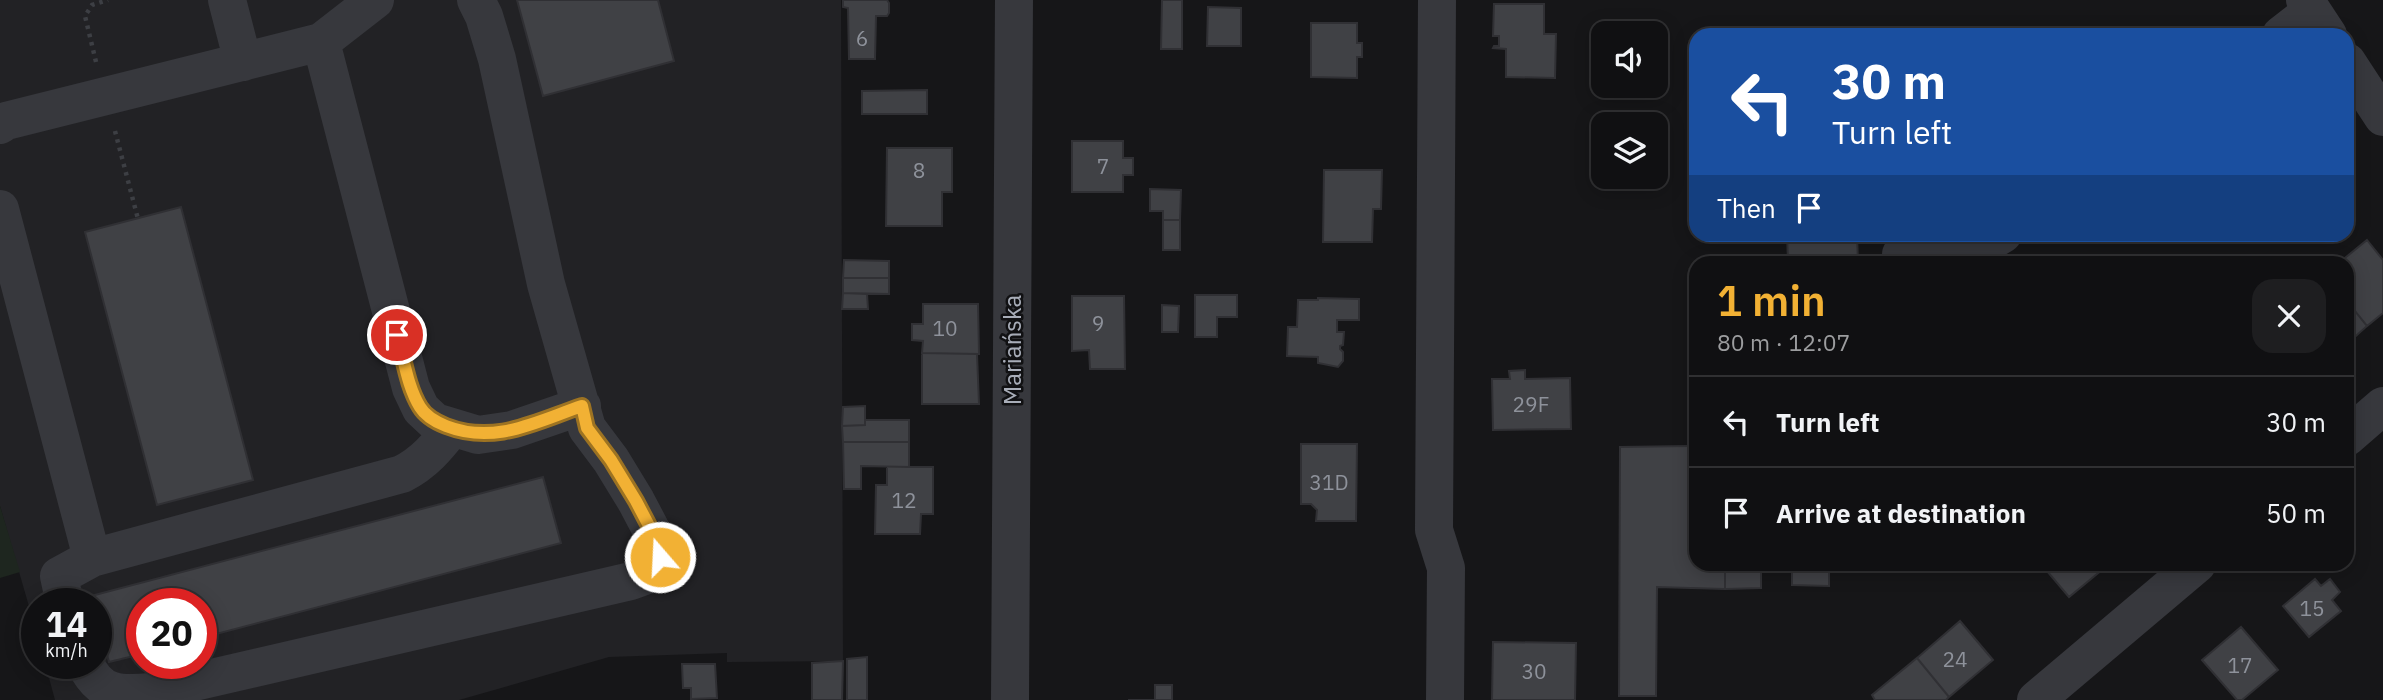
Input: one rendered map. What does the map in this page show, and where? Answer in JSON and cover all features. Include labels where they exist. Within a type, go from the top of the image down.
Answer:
[{"type":"street","points":[[227,0],[243,62]]},
{"type":"street","points":[[0,125],[6,121],[321,42],[375,0]]},
{"type":"street","points":[[94,679],[102,688],[124,694],[151,692],[631,582],[653,573],[660,557],[657,541],[630,491],[587,428],[547,284],[497,59],[484,16],[476,0]]},
{"type":"street","name":"Mariańska","points":[[1010,700],[1014,0]]},
{"type":"street","points":[[1437,0],[1434,530],[1446,568],[1445,700]]},
{"type":"street","points":[[2293,28],[2315,15]]},
{"type":"street","points":[[321,42],[411,388],[421,409],[435,422],[478,435],[496,433],[582,406]]},
{"type":"street","points":[[2354,73],[2383,117]]},
{"type":"street","points":[[0,209],[92,558]]},
{"type":"street","points":[[1901,254],[1983,246],[1990,242]]},
{"type":"street","points":[[2354,431],[2383,406]]},
{"type":"street","points":[[62,588],[59,576],[92,558],[402,474],[429,456],[452,428]]},
{"type":"street","points":[[2036,700],[2189,571]]},
{"type":"shaded area","points":[[0,0],[841,0],[843,661],[727,662],[727,653],[609,657],[459,700],[55,700],[49,679],[112,679],[112,588],[24,588],[0,506]]},
{"type":"shaded area","points":[[0,506],[20,572],[0,578]]},
{"type":"building","points":[[517,0],[658,0],[674,61],[543,96]]},
{"type":"building","points":[[843,0],[887,0],[889,3],[887,16],[876,16],[875,59],[849,59],[848,8],[843,7]]},
{"type":"building","points":[[1162,0],[1182,0],[1182,49],[1161,49]]},
{"type":"building","points":[[1494,4],[1544,4],[1544,34],[1556,34],[1555,78],[1506,77],[1506,49],[1493,48],[1499,46],[1499,36],[1493,36]]},
{"type":"building","points":[[1208,7],[1241,8],[1241,46],[1207,46]]},
{"type":"building","points":[[1311,23],[1357,23],[1357,43],[1362,43],[1362,57],[1357,57],[1357,78],[1311,77]]},
{"type":"building","points":[[927,90],[927,114],[862,114],[862,91]]},
{"type":"building","points":[[1072,141],[1123,141],[1123,158],[1133,158],[1133,175],[1123,175],[1123,192],[1072,192]]},
{"type":"building","points":[[887,148],[952,148],[952,192],[942,192],[942,226],[886,226]]},
{"type":"building","points":[[1324,170],[1382,170],[1381,209],[1373,209],[1372,242],[1323,242]]},
{"type":"building","points":[[1150,189],[1181,190],[1180,220],[1163,220],[1163,211],[1150,211]]},
{"type":"building","points":[[181,207],[253,480],[157,505],[85,232]]},
{"type":"building","points":[[1163,220],[1180,220],[1180,250],[1163,250]]},
{"type":"building","points":[[2367,240],[2383,260],[2383,313],[2367,326],[2354,310],[2354,256],[2347,256]]},
{"type":"building","points":[[1787,242],[1857,242],[1858,256],[1788,256]]},
{"type":"building","points":[[844,260],[889,261],[889,278],[843,278]]},
{"type":"building","points":[[843,278],[889,278],[889,294],[843,293]]},
{"type":"building","points":[[843,293],[867,294],[868,309],[842,309]]},
{"type":"building","points":[[1195,295],[1237,295],[1237,317],[1217,317],[1217,337],[1195,337]]},
{"type":"building","points":[[1072,296],[1124,296],[1125,369],[1090,369],[1089,350],[1072,351]]},
{"type":"building","points":[[1359,299],[1359,320],[1337,320],[1337,332],[1344,332],[1343,345],[1340,346],[1343,361],[1338,367],[1318,363],[1318,357],[1287,356],[1288,327],[1297,327],[1298,300]]},
{"type":"building","points":[[923,304],[978,304],[979,354],[922,353],[923,341],[912,340],[912,324],[923,324]]},
{"type":"building","points":[[1162,305],[1179,306],[1178,332],[1162,332]]},
{"type":"building","points":[[2354,310],[2367,326],[2354,338]]},
{"type":"building","points":[[922,353],[977,354],[979,404],[922,404]]},
{"type":"building","points":[[1525,370],[1525,379],[1570,378],[1571,429],[1493,430],[1492,379],[1510,379],[1509,371]]},
{"type":"building","points":[[865,406],[865,425],[842,426],[843,407]]},
{"type":"building","points":[[865,420],[909,420],[909,442],[843,442],[842,426],[865,425]]},
{"type":"building","points":[[843,442],[909,442],[909,467],[861,466],[861,489],[844,489]]},
{"type":"building","points":[[1301,444],[1357,444],[1356,521],[1316,521],[1317,510],[1311,504],[1301,504]]},
{"type":"building","points":[[1689,446],[1689,571],[1725,571],[1725,589],[1657,587],[1656,696],[1619,696],[1620,447]]},
{"type":"building","points":[[887,467],[933,467],[933,514],[921,514],[920,534],[875,534],[876,485],[887,485]]},
{"type":"building","points":[[543,477],[561,543],[217,634],[217,588],[126,588],[126,658],[112,661],[112,590]]},
{"type":"building","points":[[1725,571],[1761,571],[1761,588],[1725,589]]},
{"type":"building","points":[[1792,571],[1829,571],[1829,586],[1792,585]]},
{"type":"building","points":[[2047,571],[2101,571],[2069,597]]},
{"type":"building","points":[[2315,579],[2321,586],[2330,579],[2340,592],[2332,600],[2341,611],[2309,637],[2283,606]]},
{"type":"building","points":[[1960,621],[1993,660],[1949,697],[1917,658]]},
{"type":"building","points":[[2241,627],[2278,670],[2242,700],[2237,700],[2202,660]]},
{"type":"building","points":[[1493,642],[1576,643],[1575,700],[1492,700]]},
{"type":"building","points":[[867,657],[867,700],[847,700],[847,659]]},
{"type":"building","points":[[1917,658],[1949,697],[1946,700],[1875,700],[1872,695]]},
{"type":"building","points":[[843,661],[842,700],[812,700],[812,663]]},
{"type":"building","points":[[682,664],[715,664],[717,698],[691,699],[691,688],[683,688]]},
{"type":"building","points":[[1155,685],[1172,685],[1172,700],[1155,700]]},
{"type":"route","points":[[397,335],[411,388],[421,409],[435,422],[478,435],[512,430],[582,406],[587,428],[636,501],[657,541],[660,557]]}]
